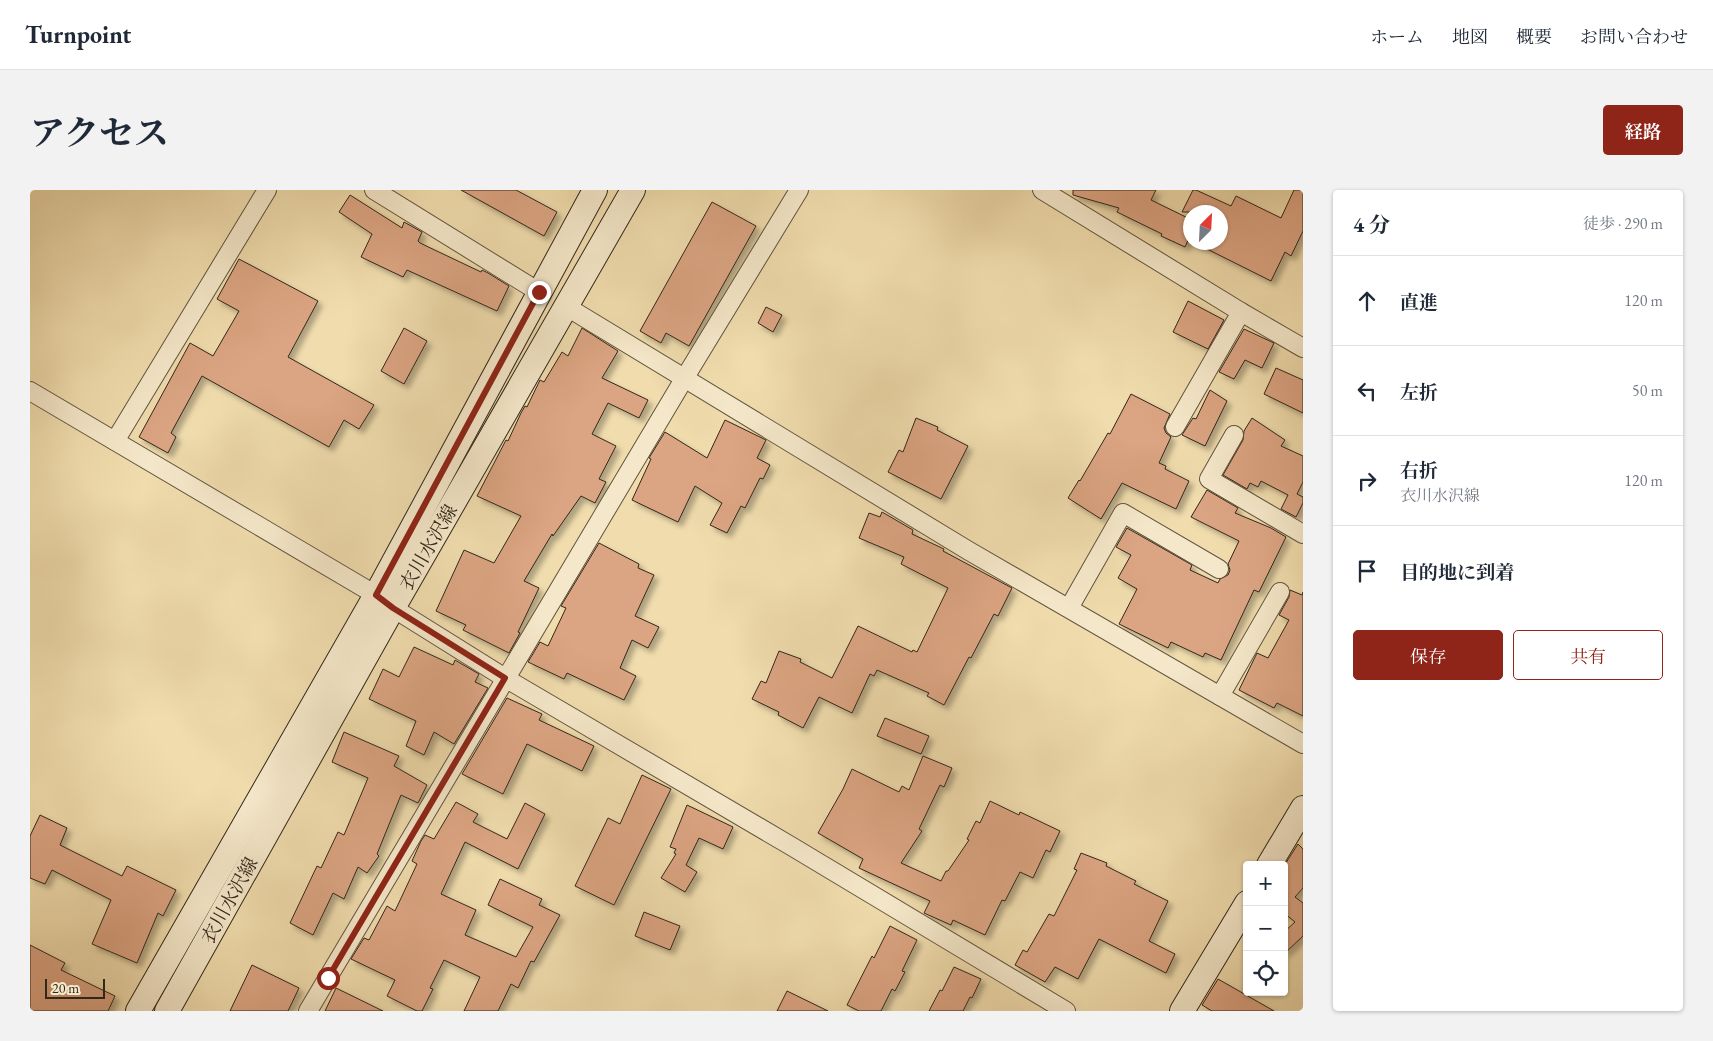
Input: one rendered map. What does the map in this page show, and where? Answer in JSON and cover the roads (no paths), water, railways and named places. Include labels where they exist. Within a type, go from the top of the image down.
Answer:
[{"type":"main road","name":"衣川水沢線","points":[[167,1011],[384,602],[539,292],[594,190]]},
{"type":"main road","name":"衣川水沢線","points":[[138,1011],[384,602],[567,307],[633,190]]},
{"type":"main road","points":[[1271,861],[1303,808]]},
{"type":"main road","points":[[1182,1011],[1245,906]]},
{"type":"street","points":[[115,441],[267,190]]},
{"type":"street","points":[[374,190],[539,292]]},
{"type":"street","points":[[308,1011],[505,678],[799,190]]},
{"type":"street","points":[[1042,190],[1303,348]]},
{"type":"street","points":[[567,307],[968,551],[1303,744]]},
{"type":"street","points":[[1175,427],[1241,312]]},
{"type":"street","points":[[30,391],[384,602],[505,678],[791,846],[1066,1011]]},
{"type":"street","points":[[1234,435],[1209,479],[1303,533]]},
{"type":"street","points":[[1069,608],[1123,513],[1219,569]]},
{"type":"street","points":[[1220,696],[1280,592]]}]
